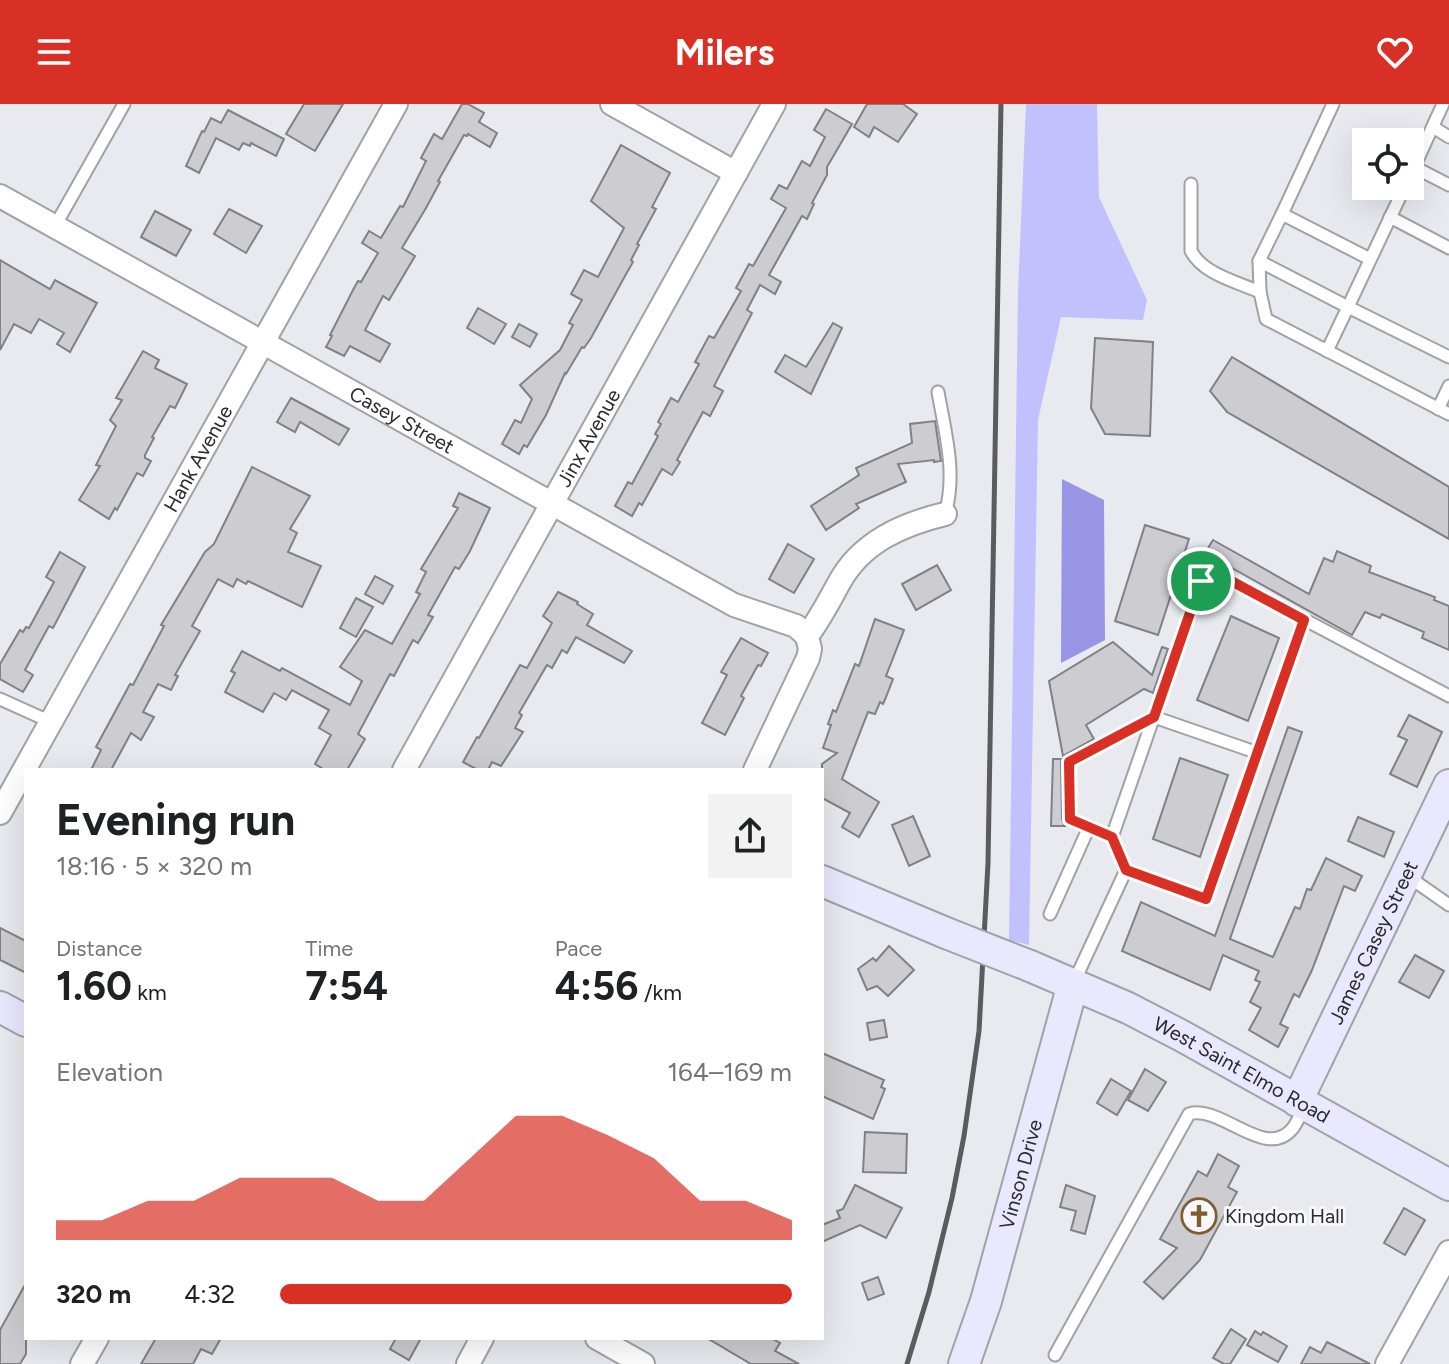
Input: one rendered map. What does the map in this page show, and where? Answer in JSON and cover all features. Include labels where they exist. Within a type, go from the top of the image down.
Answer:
[{"type":"street","name":"Hank Avenue","points":[[25,768],[396,104]]},
{"type":"street","points":[[612,104],[736,173]]},
{"type":"street","name":"Jinx Avenue","points":[[405,768],[774,104]]},
{"type":"street","name":"Casey Street","points":[[0,196],[734,605],[796,626],[807,636]]},
{"type":"street","points":[[756,768],[808,658],[810,649],[807,636],[850,567],[873,545],[901,527],[945,514]]},
{"type":"street","name":"Hank Avenue","points":[[0,813],[24,770]]},
{"type":"street","name":"James Casey Street","points":[[1302,1103],[1406,875],[1445,804]]},
{"type":"street","name":"West Saint Elmo Road","points":[[824,882],[1073,984],[1155,1022],[1449,1185]]},
{"type":"street","name":"Vinson Drive","points":[[964,1364],[986,1301],[1073,984]]},
{"type":"street","points":[[0,1007],[24,1020]]},
{"type":"street","points":[[1387,1364],[1449,1252]]},
{"type":"street","points":[[82,1364],[96,1340]]},
{"type":"street","points":[[468,1364],[481,1340]]},
{"type":"street","points":[[601,1340],[643,1364]]},
{"type":"lane","points":[[55,226],[124,104]]},
{"type":"lane","points":[[1333,104],[1259,261],[1260,292],[1266,319],[1443,412],[1449,386]]},
{"type":"lane","points":[[1424,146],[1443,104]]},
{"type":"lane","points":[[1433,127],[1449,137]]},
{"type":"lane","points":[[1424,176],[1449,185]]},
{"type":"lane","points":[[1191,184],[1191,251],[1196,260],[1260,292]]},
{"type":"lane","points":[[1327,351],[1398,200]]},
{"type":"lane","points":[[1282,214],[1370,259]]},
{"type":"lane","points":[[1390,217],[1449,248]]},
{"type":"lane","points":[[1259,261],[1449,357]]},
{"type":"lane","points":[[938,392],[950,456],[950,487],[945,514]]},
{"type":"lane","points":[[1304,620],[1206,899],[1126,870],[1112,837],[1201,581],[1222,576],[1449,696]]},
{"type":"lane","points":[[0,699],[51,722]]},
{"type":"lane","points":[[1112,837],[1070,819],[1069,762],[1154,717],[1258,753]]},
{"type":"lane","points":[[1050,914],[1089,827]]},
{"type":"lane","points":[[1073,984],[1126,870]]},
{"type":"lane","points":[[1406,875],[1449,905]]},
{"type":"lane","points":[[1055,1355],[1189,1114],[1204,1111],[1253,1136],[1272,1137],[1292,1130],[1302,1103]]},
{"type":"shaded area","points":[[1026,104],[1097,104],[1099,197],[1147,300],[1143,320],[1061,317],[1038,420],[1029,945],[1009,940],[1018,291]]},
{"type":"shaded area","points":[[1062,479],[1104,500],[1105,640],[1061,663]]},
{"type":"building","points":[[304,104],[343,104],[315,151],[286,134]]},
{"type":"building","points":[[462,104],[484,113],[479,122],[497,133],[490,147],[468,134],[464,135],[402,248],[415,256],[389,300],[383,296],[365,330],[390,344],[380,362],[350,346],[344,356],[326,347],[353,290],[378,253],[362,243],[369,231],[381,238],[400,206],[403,207],[426,161],[421,158],[434,134],[442,139]]},
{"type":"building","points":[[867,104],[903,104],[917,114],[898,142],[874,127],[869,137],[854,127]]},
{"type":"building","points":[[826,109],[852,124],[827,167],[827,175],[807,219],[802,216],[769,275],[781,282],[775,294],[760,285],[747,310],[752,313],[714,386],[723,391],[710,416],[703,412],[672,475],[662,469],[642,505],[639,503],[632,516],[615,506],[628,482],[632,484],[658,436],[655,434],[661,424],[658,422],[671,398],[678,402],[699,364],[695,362],[709,336],[714,338],[741,291],[736,288],[749,264],[753,266],[786,208],[771,199],[779,185],[787,189],[802,161],[810,166],[825,137],[814,130]]},
{"type":"building","points":[[228,110],[284,139],[276,156],[251,143],[250,146],[243,143],[239,150],[216,138],[199,173],[186,166],[211,118],[221,123]]},
{"type":"building","points":[[621,145],[670,173],[652,207],[656,209],[637,244],[633,262],[591,338],[565,373],[527,447],[524,445],[519,454],[502,444],[515,420],[521,423],[532,399],[520,385],[560,350],[573,325],[569,323],[582,300],[571,294],[584,270],[598,277],[624,228],[591,201]]},
{"type":"building","points":[[229,209],[262,226],[246,253],[214,234]]},
{"type":"building","points":[[155,211],[191,230],[176,256],[141,237]]},
{"type":"building","points":[[0,260],[50,289],[55,280],[97,303],[70,352],[57,344],[64,333],[39,319],[31,333],[14,324],[0,350]]},
{"type":"building","points":[[478,308],[506,324],[494,344],[467,328]]},
{"type":"building","points":[[833,323],[842,328],[811,394],[775,372],[785,355],[806,367]]},
{"type":"building","points":[[519,324],[537,334],[530,347],[512,337]]},
{"type":"building","points":[[1095,338],[1153,342],[1150,436],[1105,434],[1091,408]]},
{"type":"building","points":[[143,351],[159,360],[155,368],[187,384],[175,408],[170,406],[152,437],[145,455],[151,461],[143,476],[137,473],[109,519],[79,500],[100,466],[96,465],[116,426],[110,420],[122,400],[116,398]]},
{"type":"building","points":[[1232,357],[1449,487],[1449,539],[1227,412],[1210,391]]},
{"type":"building","points":[[291,398],[349,429],[339,445],[300,422],[295,432],[277,422]]},
{"type":"building","points":[[935,421],[941,461],[898,464],[906,482],[856,504],[859,508],[826,530],[811,506],[859,475],[856,468],[912,443],[910,424]]},
{"type":"building","points":[[252,467],[310,496],[290,529],[297,533],[288,552],[321,566],[302,607],[248,581],[246,584],[237,579],[233,587],[218,579],[192,626],[200,631],[175,675],[178,676],[171,690],[158,684],[143,712],[154,717],[141,740],[131,733],[112,768],[92,768],[101,750],[96,747],[130,684],[133,685],[164,626],[161,625],[205,552],[214,544]]},
{"type":"building","points":[[459,493],[490,508],[470,551],[459,569],[455,567],[428,615],[433,617],[418,643],[413,640],[394,676],[390,674],[358,734],[365,739],[348,768],[322,768],[315,764],[331,735],[319,728],[329,710],[292,690],[286,700],[274,693],[263,712],[225,692],[235,673],[231,671],[242,651],[280,671],[282,668],[350,705],[362,681],[340,667],[365,630],[392,644],[420,594],[416,592],[426,572],[421,569],[458,508],[453,506]]},
{"type":"building","points":[[1145,525],[1189,539],[1158,635],[1115,621]]},
{"type":"building","points":[[1213,540],[1309,594],[1324,558],[1333,562],[1337,551],[1371,566],[1369,572],[1435,597],[1434,600],[1449,606],[1449,650],[1422,638],[1424,632],[1382,614],[1380,618],[1365,612],[1352,635],[1205,553]]},
{"type":"building","points":[[788,544],[814,559],[794,593],[769,579]]},
{"type":"building","points":[[60,552],[85,567],[53,628],[49,626],[25,670],[33,675],[23,692],[0,679],[0,664],[20,630],[23,632],[26,627],[29,628],[54,582],[46,577]]},
{"type":"building","points":[[937,565],[951,590],[916,610],[902,584]]},
{"type":"building","points":[[375,576],[393,586],[383,604],[365,594]]},
{"type":"building","points":[[558,592],[593,614],[587,625],[632,651],[624,663],[576,637],[567,653],[562,650],[552,668],[547,665],[519,713],[522,715],[515,728],[523,732],[501,766],[492,762],[489,768],[474,768],[463,762],[520,665],[527,668],[552,623],[543,616]]},
{"type":"building","points":[[356,598],[373,607],[356,637],[340,628]]},
{"type":"building","points":[[1231,616],[1279,638],[1248,721],[1197,700]]},
{"type":"building","points":[[875,619],[904,630],[886,676],[893,679],[886,697],[875,714],[868,712],[842,779],[879,802],[859,837],[842,827],[850,813],[824,799],[822,764],[837,753],[823,748],[831,725],[828,724],[855,664],[859,666]]},
{"type":"building","points":[[741,638],[768,653],[741,696],[744,698],[725,735],[702,723],[727,675],[721,672]]},
{"type":"building","points":[[1113,642],[1152,675],[1162,647],[1168,649],[1153,693],[1144,689],[1086,725],[1094,739],[1063,756],[1049,681]]},
{"type":"building","points":[[1409,715],[1442,732],[1417,787],[1390,774],[1407,740],[1398,736]]},
{"type":"building","points":[[1288,727],[1302,732],[1230,939],[1273,957],[1295,907],[1300,909],[1307,889],[1311,890],[1326,858],[1362,876],[1355,891],[1344,886],[1312,970],[1299,997],[1294,994],[1280,1024],[1288,1028],[1278,1047],[1249,1030],[1261,1008],[1250,1002],[1260,982],[1255,980],[1259,971],[1223,955],[1210,990],[1122,951],[1141,902],[1215,936]]},
{"type":"building","points":[[1180,758],[1228,775],[1200,857],[1153,839]]},
{"type":"building","points":[[1053,759],[1061,759],[1062,819],[1065,826],[1051,826]]},
{"type":"building","points":[[913,816],[930,856],[909,866],[892,825]]},
{"type":"building","points":[[1358,817],[1394,832],[1384,857],[1348,841]]},
{"type":"building","points":[[0,928],[24,940],[24,972],[0,960]]},
{"type":"building","points":[[889,946],[914,970],[888,996],[877,986],[867,990],[858,969],[873,958],[876,961]]},
{"type":"building","points":[[1415,955],[1444,971],[1429,998],[1399,982]]},
{"type":"building","points":[[884,1020],[887,1037],[870,1040],[867,1023]]},
{"type":"building","points":[[824,1054],[884,1080],[881,1087],[885,1089],[873,1119],[824,1097]]},
{"type":"building","points":[[1145,1069],[1166,1082],[1148,1111],[1128,1100]]},
{"type":"building","points":[[1111,1079],[1131,1091],[1117,1115],[1097,1103]]},
{"type":"building","points":[[865,1132],[907,1134],[906,1173],[863,1172]]},
{"type":"building","name":"Kingdom Hall","points":[[1218,1154],[1239,1166],[1228,1187],[1237,1192],[1200,1260],[1163,1299],[1144,1282],[1177,1248],[1160,1239],[1198,1171],[1207,1176]]},
{"type":"building","points":[[855,1185],[902,1208],[886,1238],[860,1225],[824,1241],[824,1224],[840,1218],[837,1211],[843,1209]]},
{"type":"building","points":[[1066,1185],[1095,1196],[1085,1234],[1071,1230],[1076,1211],[1060,1207]]},
{"type":"building","points":[[1404,1208],[1425,1220],[1405,1255],[1384,1243]]},
{"type":"building","points":[[878,1277],[884,1294],[868,1300],[862,1283]]},
{"type":"building","points":[[24,1287],[26,1354],[20,1364],[0,1364],[0,1330]]},
{"type":"building","points":[[1231,1329],[1246,1339],[1230,1364],[1224,1364],[1213,1358]]},
{"type":"building","points":[[1255,1331],[1261,1335],[1263,1332],[1287,1346],[1278,1362],[1247,1345]]},
{"type":"building","points":[[155,1340],[220,1340],[212,1354],[201,1349],[193,1364],[141,1364]]},
{"type":"building","points":[[395,1340],[420,1340],[409,1360],[390,1349]]},
{"type":"building","points":[[710,1340],[775,1340],[780,1343],[775,1351],[799,1364],[751,1364]]},
{"type":"building","points":[[1327,1342],[1370,1364],[1301,1364],[1310,1347],[1321,1353]]},
{"type":"railway","points":[[907,1364],[952,1198],[979,1031],[988,863],[1001,104]]},
{"type":"place","name":"Kingdom Hall","points":[[1199,1216]]},
{"type":"route","points":[[1222,576],[1304,620],[1206,899],[1126,870],[1112,837],[1070,819],[1069,762],[1154,717],[1201,581],[1222,576]]}]
